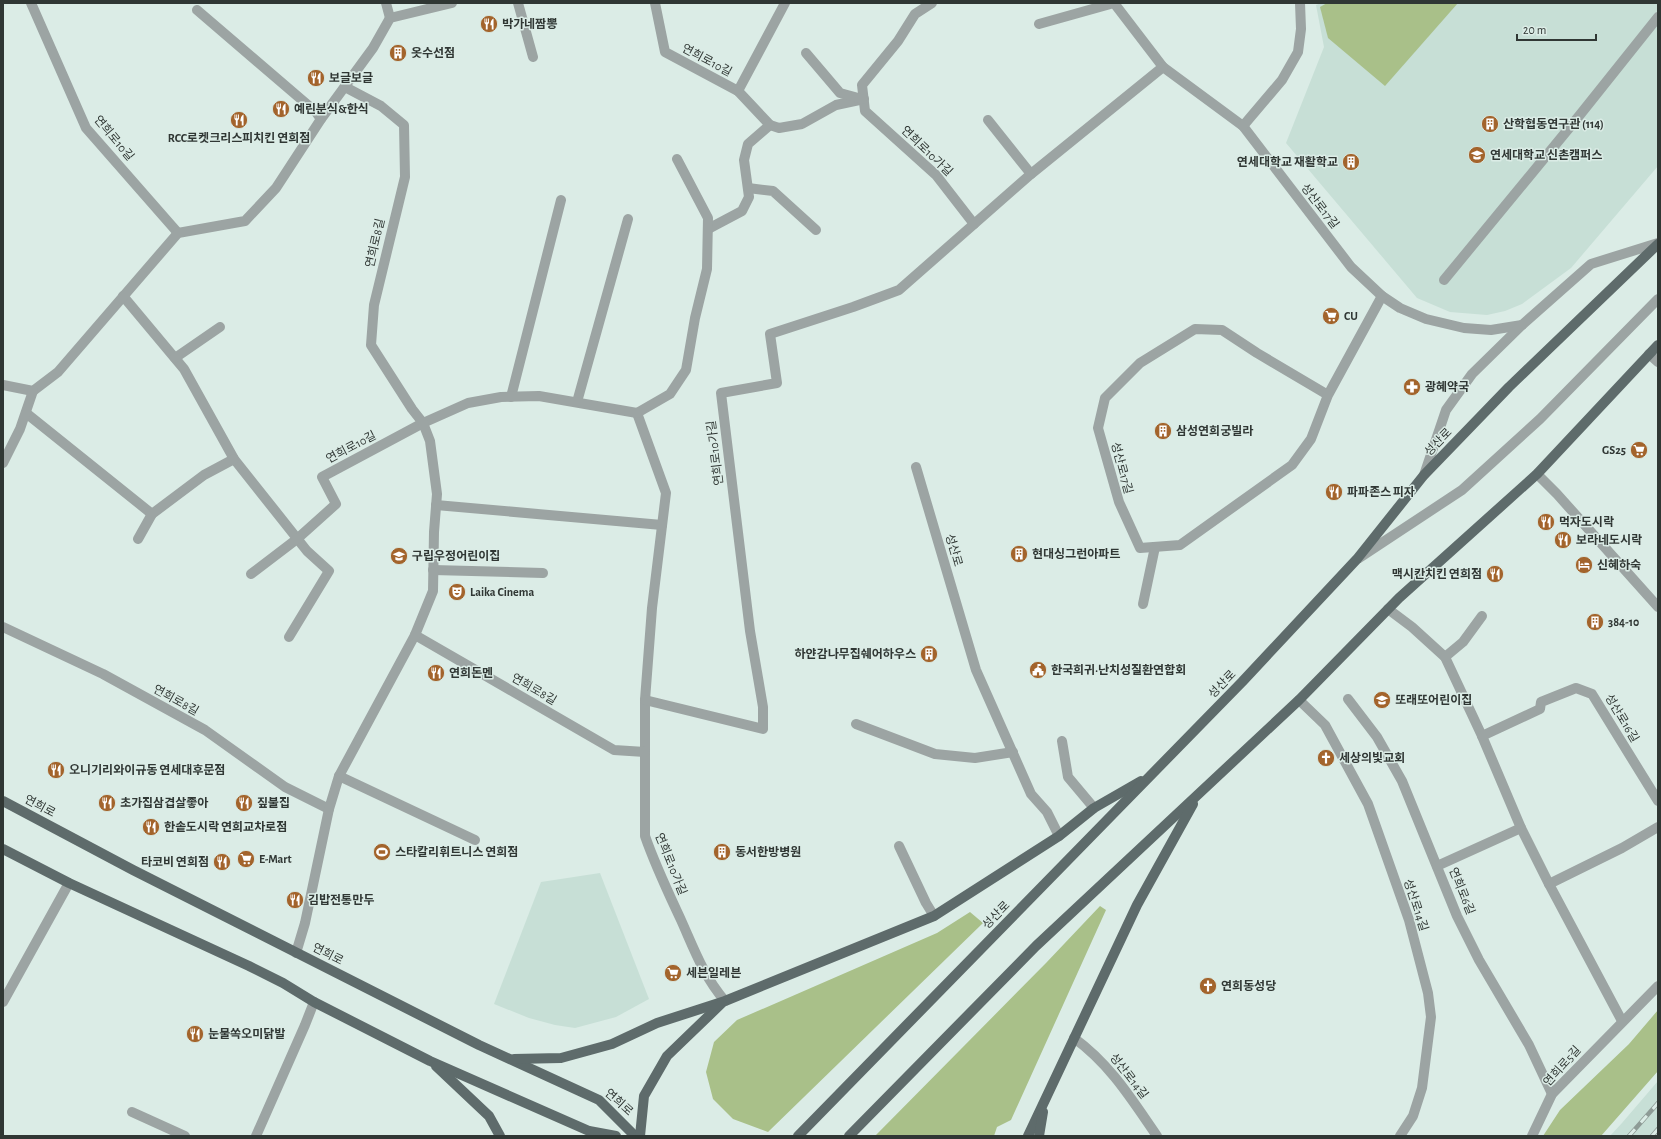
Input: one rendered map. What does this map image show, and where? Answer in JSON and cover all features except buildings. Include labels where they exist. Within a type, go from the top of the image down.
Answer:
[{"type":"main road","name":"성산로","points":[[798,1136],[1242,682],[1357,559],[1424,475],[1514,382],[1658,244]]},
{"type":"main road","points":[[848,1136],[1036,946],[1299,700],[1388,609],[1537,474],[1658,345]]},
{"type":"main road","points":[[510,1059],[568,1057],[612,1044],[657,1023],[725,1001],[934,916],[1059,836],[1094,808],[1152,774]]},
{"type":"main road","points":[[1028,1136],[1137,905],[1198,796]]},
{"type":"main road","name":"연희로","points":[[3,801],[133,870],[478,1045],[599,1100],[635,1136]]},
{"type":"main road","points":[[3,848],[69,882],[250,966],[283,983],[314,1002],[430,1061],[589,1131],[616,1136]]},
{"type":"main road","points":[[640,1136],[644,1096],[667,1056],[725,1001]]},
{"type":"main road","points":[[430,1061],[489,1116],[500,1136]]},
{"type":"main road","points":[[1039,1136],[1046,1096]]},
{"type":"street","name":"연희로10길","points":[[31,3],[86,128],[178,232]]},
{"type":"street","points":[[3,463],[20,429],[33,391],[58,372],[178,232],[245,221],[276,188],[321,119],[373,48],[390,18],[386,3]]},
{"type":"street","points":[[390,18],[452,3]]},
{"type":"street","points":[[518,3],[533,57]]},
{"type":"street","name":"연희로10길","points":[[655,3],[664,52],[738,91],[770,125]]},
{"type":"street","name":"연희로10길","points":[[738,91],[785,3]]},
{"type":"street","points":[[1040,24],[1114,3]]},
{"type":"street","name":"성산로17길","points":[[1114,3],[1163,67],[1243,126],[1351,267],[1382,296],[1400,308],[1426,319],[1464,328],[1491,330],[1522,325]]},
{"type":"street","points":[[1243,126],[1282,80],[1298,52],[1300,3]]},
{"type":"street","name":"연희로10가길","points":[[925,5],[915,14],[898,41],[862,85],[865,112],[936,174],[974,224]]},
{"type":"street","points":[[197,10],[316,112],[321,119]]},
{"type":"street","points":[[1444,280],[1579,116],[1658,17]]},
{"type":"street","points":[[806,53],[840,93],[864,99]]},
{"type":"street","name":"연희로10가길","points":[[645,700],[763,729],[763,707],[750,631],[721,393],[777,383],[770,334],[853,308],[899,290],[1031,174],[1163,67]]},
{"type":"street","name":"연희로8길","points":[[296,953],[305,923],[329,809],[339,776],[415,635],[433,591],[437,494],[430,441],[423,423],[412,409],[371,345],[374,304],[405,177],[404,125],[381,106],[345,87]]},
{"type":"street","points":[[708,229],[742,211],[749,197],[744,160],[748,144],[770,125],[779,128],[802,124],[836,105],[864,99]]},
{"type":"street","points":[[988,120],[1031,174]]},
{"type":"street","points":[[423,423],[468,403],[501,397],[539,396],[637,413],[670,394],[686,370],[695,318],[707,269],[708,218],[676,159]]},
{"type":"street","points":[[748,188],[773,190],[816,230]]},
{"type":"street","points":[[511,397],[561,200]]},
{"type":"street","points":[[577,402],[628,218]]},
{"type":"street","points":[[1424,475],[1446,410],[1472,374],[1522,325],[1591,264],[1658,244]]},
{"type":"street","points":[[123,296],[184,369],[234,459],[307,551],[330,571],[289,637]]},
{"type":"street","name":"성산로17길","points":[[1328,395],[1257,353],[1222,330],[1195,329],[1140,363],[1105,398],[1098,428],[1118,502],[1140,548],[1180,545],[1292,465],[1311,439],[1328,395],[1382,296]]},
{"type":"street","points":[[1357,559],[1462,490],[1540,419],[1658,298]]},
{"type":"street","points":[[175,358],[220,327]]},
{"type":"street","points":[[1649,354],[1658,362]]},
{"type":"street","points":[[3,385],[33,391]]},
{"type":"street","points":[[26,413],[152,514]]},
{"type":"street","name":"연희로10가길","points":[[637,413],[666,493],[652,608],[645,700],[645,836],[652,857],[700,962],[712,986],[725,1001]]},
{"type":"street","name":"연희로10길","points":[[251,574],[297,539],[336,504],[322,477],[423,423]]},
{"type":"street","points":[[138,539],[152,514],[204,475],[234,459]]},
{"type":"street","name":"성산로","points":[[916,467],[976,670],[1031,794],[1047,812],[1059,836]]},
{"type":"street","points":[[1537,474],[1557,494],[1658,607]]},
{"type":"street","points":[[436,505],[662,525]]},
{"type":"street","points":[[1143,604],[1155,547]]},
{"type":"street","points":[[433,570],[543,573]]},
{"type":"street","points":[[1388,609],[1412,627],[1445,657],[1482,736],[1521,828],[1622,1021],[1658,986]]},
{"type":"street","points":[[1445,657],[1463,642],[1482,616]]},
{"type":"street","name":"연희로8길","points":[[3,627],[103,674],[205,730],[285,787],[329,809]]},
{"type":"street","name":"연희로8길","points":[[415,635],[614,750],[645,752]]},
{"type":"street","name":"성산로16길","points":[[1482,736],[1540,709],[1541,702],[1576,688],[1592,694],[1658,801]]},
{"type":"street","name":"연희로6길","points":[[1348,699],[1377,738],[1402,781],[1457,916],[1479,960],[1529,1045],[1552,1094]]},
{"type":"street","name":"성산로14길","points":[[1299,700],[1325,725],[1368,804],[1409,920],[1428,993],[1431,1017],[1422,1088],[1413,1116],[1400,1136]]},
{"type":"street","points":[[856,724],[935,754],[975,758],[1013,752]]},
{"type":"street","points":[[1062,741],[1068,777],[1094,808]]},
{"type":"street","points":[[339,776],[476,840]]},
{"type":"street","points":[[1549,884],[1622,848],[1658,827]]},
{"type":"street","points":[[1437,866],[1521,828]]},
{"type":"street","points":[[899,846],[926,903],[934,916]]},
{"type":"street","points":[[3,1002],[69,882]]},
{"type":"street","points":[[256,1136],[314,1002]]},
{"type":"street","name":"연희로5길","points":[[1532,1136],[1552,1094],[1622,1021]]},
{"type":"street","name":"성산로14길","points":[[1074,1038],[1100,1059],[1115,1076],[1158,1136]]},
{"type":"street","points":[[132,1112],[184,1136]]},
{"type":"shaded area","name":"연세대학교 신촌캠퍼스","points":[[1321,3],[1658,3],[1658,166],[1571,268],[1522,304],[1505,311],[1487,315],[1450,312],[1417,298],[1286,143],[1324,47],[1316,5]]},
{"type":"shaded area","points":[[600,873],[649,999],[616,1017],[575,1028],[555,1025],[529,1018],[494,1004],[541,882]]},
{"type":"shaded area","points":[[1658,1081],[1658,1136],[1610,1136],[1622,1123]]},
{"type":"green space","points":[[1327,3],[1458,3],[1385,86],[1328,38],[1320,7]]},
{"type":"green space","points":[[1100,906],[1106,910],[1011,1120],[997,1127],[994,1136],[875,1136],[1046,963]]},
{"type":"green space","points":[[970,912],[983,923],[768,1132],[733,1119],[713,1099],[706,1072],[714,1042],[737,1020],[937,933]]},
{"type":"green space","points":[[1658,1010],[1658,1071],[1601,1136],[1543,1136],[1560,1110],[1629,1044]]},
{"type":"railway","points":[[1629,1136],[1658,1103]]},
{"type":"railway","points":[[1652,1136],[1658,1129]]},
{"type":"place","name":"박가네짬뽕","points":[[489,24]]},
{"type":"place","name":"옷수선점","points":[[398,53]]},
{"type":"place","name":"보글보글","points":[[316,78]]},
{"type":"place","name":"예린분식&한식","points":[[281,109]]},
{"type":"place","name":"RCC로켓크리스피치킨 연희점","points":[[239,120]]},
{"type":"place","name":"산학협동연구관 (114)","points":[[1490,124]]},
{"type":"place","name":"연세대학교 신촌캠퍼스","points":[[1477,155]]},
{"type":"place","name":"연세대학교 재활학교","points":[[1351,162]]},
{"type":"place","name":"CU","points":[[1331,316]]},
{"type":"place","name":"광혜약국","points":[[1412,387]]},
{"type":"place","name":"삼성연희궁빌라","points":[[1163,431]]},
{"type":"place","name":"GS25","points":[[1639,450]]},
{"type":"place","name":"파파존스 피자","points":[[1334,492]]},
{"type":"place","name":"먹자도시락","points":[[1546,522]]},
{"type":"place","name":"보라네도시락","points":[[1563,540]]},
{"type":"place","name":"현대싱그런아파트","points":[[1019,554]]},
{"type":"place","name":"구립우정어린이집","points":[[399,556]]},
{"type":"place","name":"신혜하숙","points":[[1584,565]]},
{"type":"place","name":"맥시칸치킨 연희점","points":[[1495,574]]},
{"type":"place","name":"Laika Cinema","points":[[457,592]]},
{"type":"place","name":"384-10","points":[[1595,622]]},
{"type":"place","name":"하얀감나무집쉐어하우스","points":[[929,654]]},
{"type":"place","name":"한국희귀·난치성질환연합회","points":[[1038,670]]},
{"type":"place","name":"연희돈멘","points":[[436,673]]},
{"type":"place","name":"또래또어린이집","points":[[1382,700]]},
{"type":"place","name":"세상의빛교회","points":[[1326,758]]},
{"type":"place","name":"오니기리와이규동 연세대후문점","points":[[56,770]]},
{"type":"place","name":"초가집삼겹살좋아","points":[[107,803]]},
{"type":"place","name":"짚불집","points":[[244,803]]},
{"type":"place","name":"한솥도시락 연희교차로점","points":[[151,827]]},
{"type":"place","name":"스타칼리휘트니스 연희점","points":[[382,852]]},
{"type":"place","name":"동서한방병원","points":[[722,852]]},
{"type":"place","name":"E-Mart","points":[[246,859]]},
{"type":"place","name":"타코비 연희점","points":[[222,862]]},
{"type":"place","name":"김밥전통만두","points":[[295,900]]},
{"type":"place","name":"세븐일레븐","points":[[673,973]]},
{"type":"place","name":"연희동성당","points":[[1208,986]]},
{"type":"place","name":"눈물쏙오미닭발","points":[[195,1034]]}]
